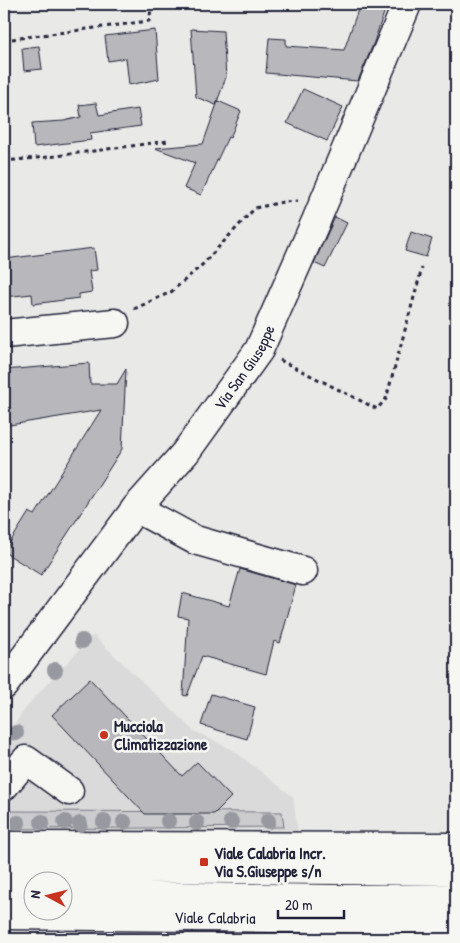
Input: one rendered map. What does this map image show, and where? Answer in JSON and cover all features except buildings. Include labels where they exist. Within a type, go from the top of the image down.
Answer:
[{"type":"street","name":"Via San Giuseppe","points":[[4,685],[136,508],[185,453],[259,350],[325,200],[407,4]]},
{"type":"street","points":[[4,334],[115,323]]},
{"type":"street","points":[[136,508],[195,540],[304,571]]},
{"type":"street","points":[[4,786],[26,760],[68,792]]},
{"type":"street","points":[[4,846],[456,847]]},
{"type":"street","points":[[4,867],[456,871]]},
{"type":"street","points":[[4,894],[22,894]]},
{"type":"street","name":"Viale Calabria","points":[[72,895],[332,900],[456,899]]},
{"type":"street","name":"Viale Calabria","points":[[4,915],[336,929],[456,920]]},
{"type":"path","points":[[4,40],[149,21],[152,4]]},
{"type":"path","points":[[4,161],[168,141]]},
{"type":"path","points":[[115,323],[136,308],[171,292],[202,265],[255,208],[283,202],[325,200]]},
{"type":"path","points":[[259,350],[378,409],[386,399],[422,268]]},
{"type":"shaded area","name":"Mucciola Climatizzazione","points":[[93,635],[194,731],[233,750],[293,797],[298,834],[4,835],[4,738],[32,700]]},
{"type":"shaded area","points":[[8,811],[282,812],[284,827],[7,829]]},
{"type":"place","name":"Mucciola Climatizzazione","points":[[104,735]]},
{"type":"place","name":"Viale Calabria Incr. Via S.Giuseppe s/n","points":[[204,862]]}]
